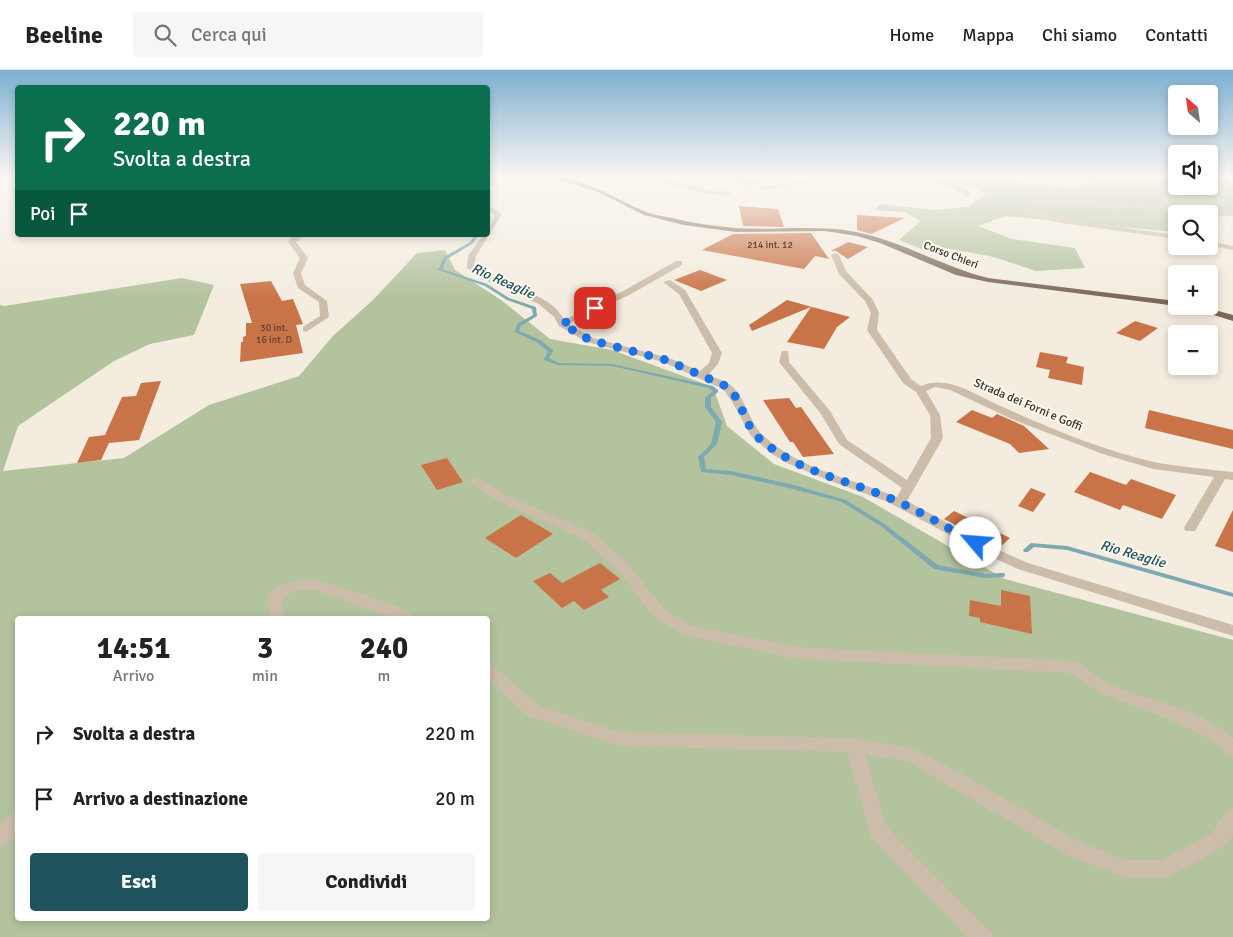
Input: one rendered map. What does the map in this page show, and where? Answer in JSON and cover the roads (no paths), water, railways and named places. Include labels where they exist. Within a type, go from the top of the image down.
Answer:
[{"type":"main road","name":"Corso Chieri","points":[[656,216],[684,223],[736,230],[809,229],[839,231],[883,241],[954,270],[988,280],[1168,303]]},
{"type":"main road","points":[[1218,314],[1233,318]]},
{"type":"street","points":[[490,230],[498,216]]},
{"type":"street","points":[[1042,216],[1055,220],[1168,235]]},
{"type":"street","points":[[296,237],[292,242],[304,258],[297,273],[301,286],[323,301],[325,318],[306,329]]},
{"type":"street","points":[[485,237],[472,256],[470,266],[492,280],[542,302],[558,316],[562,324],[590,340],[666,360],[728,387],[734,393],[748,426],[760,440],[789,461],[809,470],[900,502],[1022,566],[1084,586],[1202,619],[1233,631]]},
{"type":"street","points":[[1218,245],[1233,248]]},
{"type":"street","points":[[835,255],[842,272],[869,300],[875,313],[872,330],[907,381],[920,390],[935,415],[937,438],[900,502]]},
{"type":"street","points":[[562,324],[628,292],[679,263]]},
{"type":"street","points":[[668,282],[682,292],[717,353],[713,364],[702,375]]},
{"type":"street","points":[[785,353],[784,362],[826,413],[843,442],[909,487]]},
{"type":"street","name":"Strada dei Forni e Goffi","points":[[920,390],[934,384],[953,388],[1018,418],[1107,452],[1152,465],[1228,475]]},
{"type":"street","points":[[1190,528],[1228,475]]},
{"type":"street","points":[[476,480],[500,497],[588,536],[622,567],[660,614],[688,631],[798,653],[1074,667],[1104,688],[1197,725],[1225,739],[1233,750]]},
{"type":"street","points":[[278,616],[275,597],[292,586],[313,584],[404,616]]},
{"type":"street","points":[[490,674],[534,711],[619,739],[854,746],[911,755],[1076,850],[1126,869],[1164,870],[1219,839],[1232,821],[1233,816]]},
{"type":"street","points":[[854,746],[878,831],[982,937]]},
{"type":"street","points":[[0,838],[15,822]]},
{"type":"waterway","name":"Rio Reaglie","points":[[476,237],[471,243],[445,258],[440,270],[486,285],[508,299],[534,308],[535,316],[519,325],[517,332],[538,341],[551,351],[546,359],[558,364],[612,365],[711,387],[716,391],[708,398],[708,407],[719,422],[714,444],[701,457],[703,471],[731,473],[794,487],[844,501],[884,526],[936,567],[985,576],[1002,575]]},
{"type":"waterway","name":"Rio Reaglie","points":[[1026,550],[1033,545],[1067,548],[1233,595]]}]
